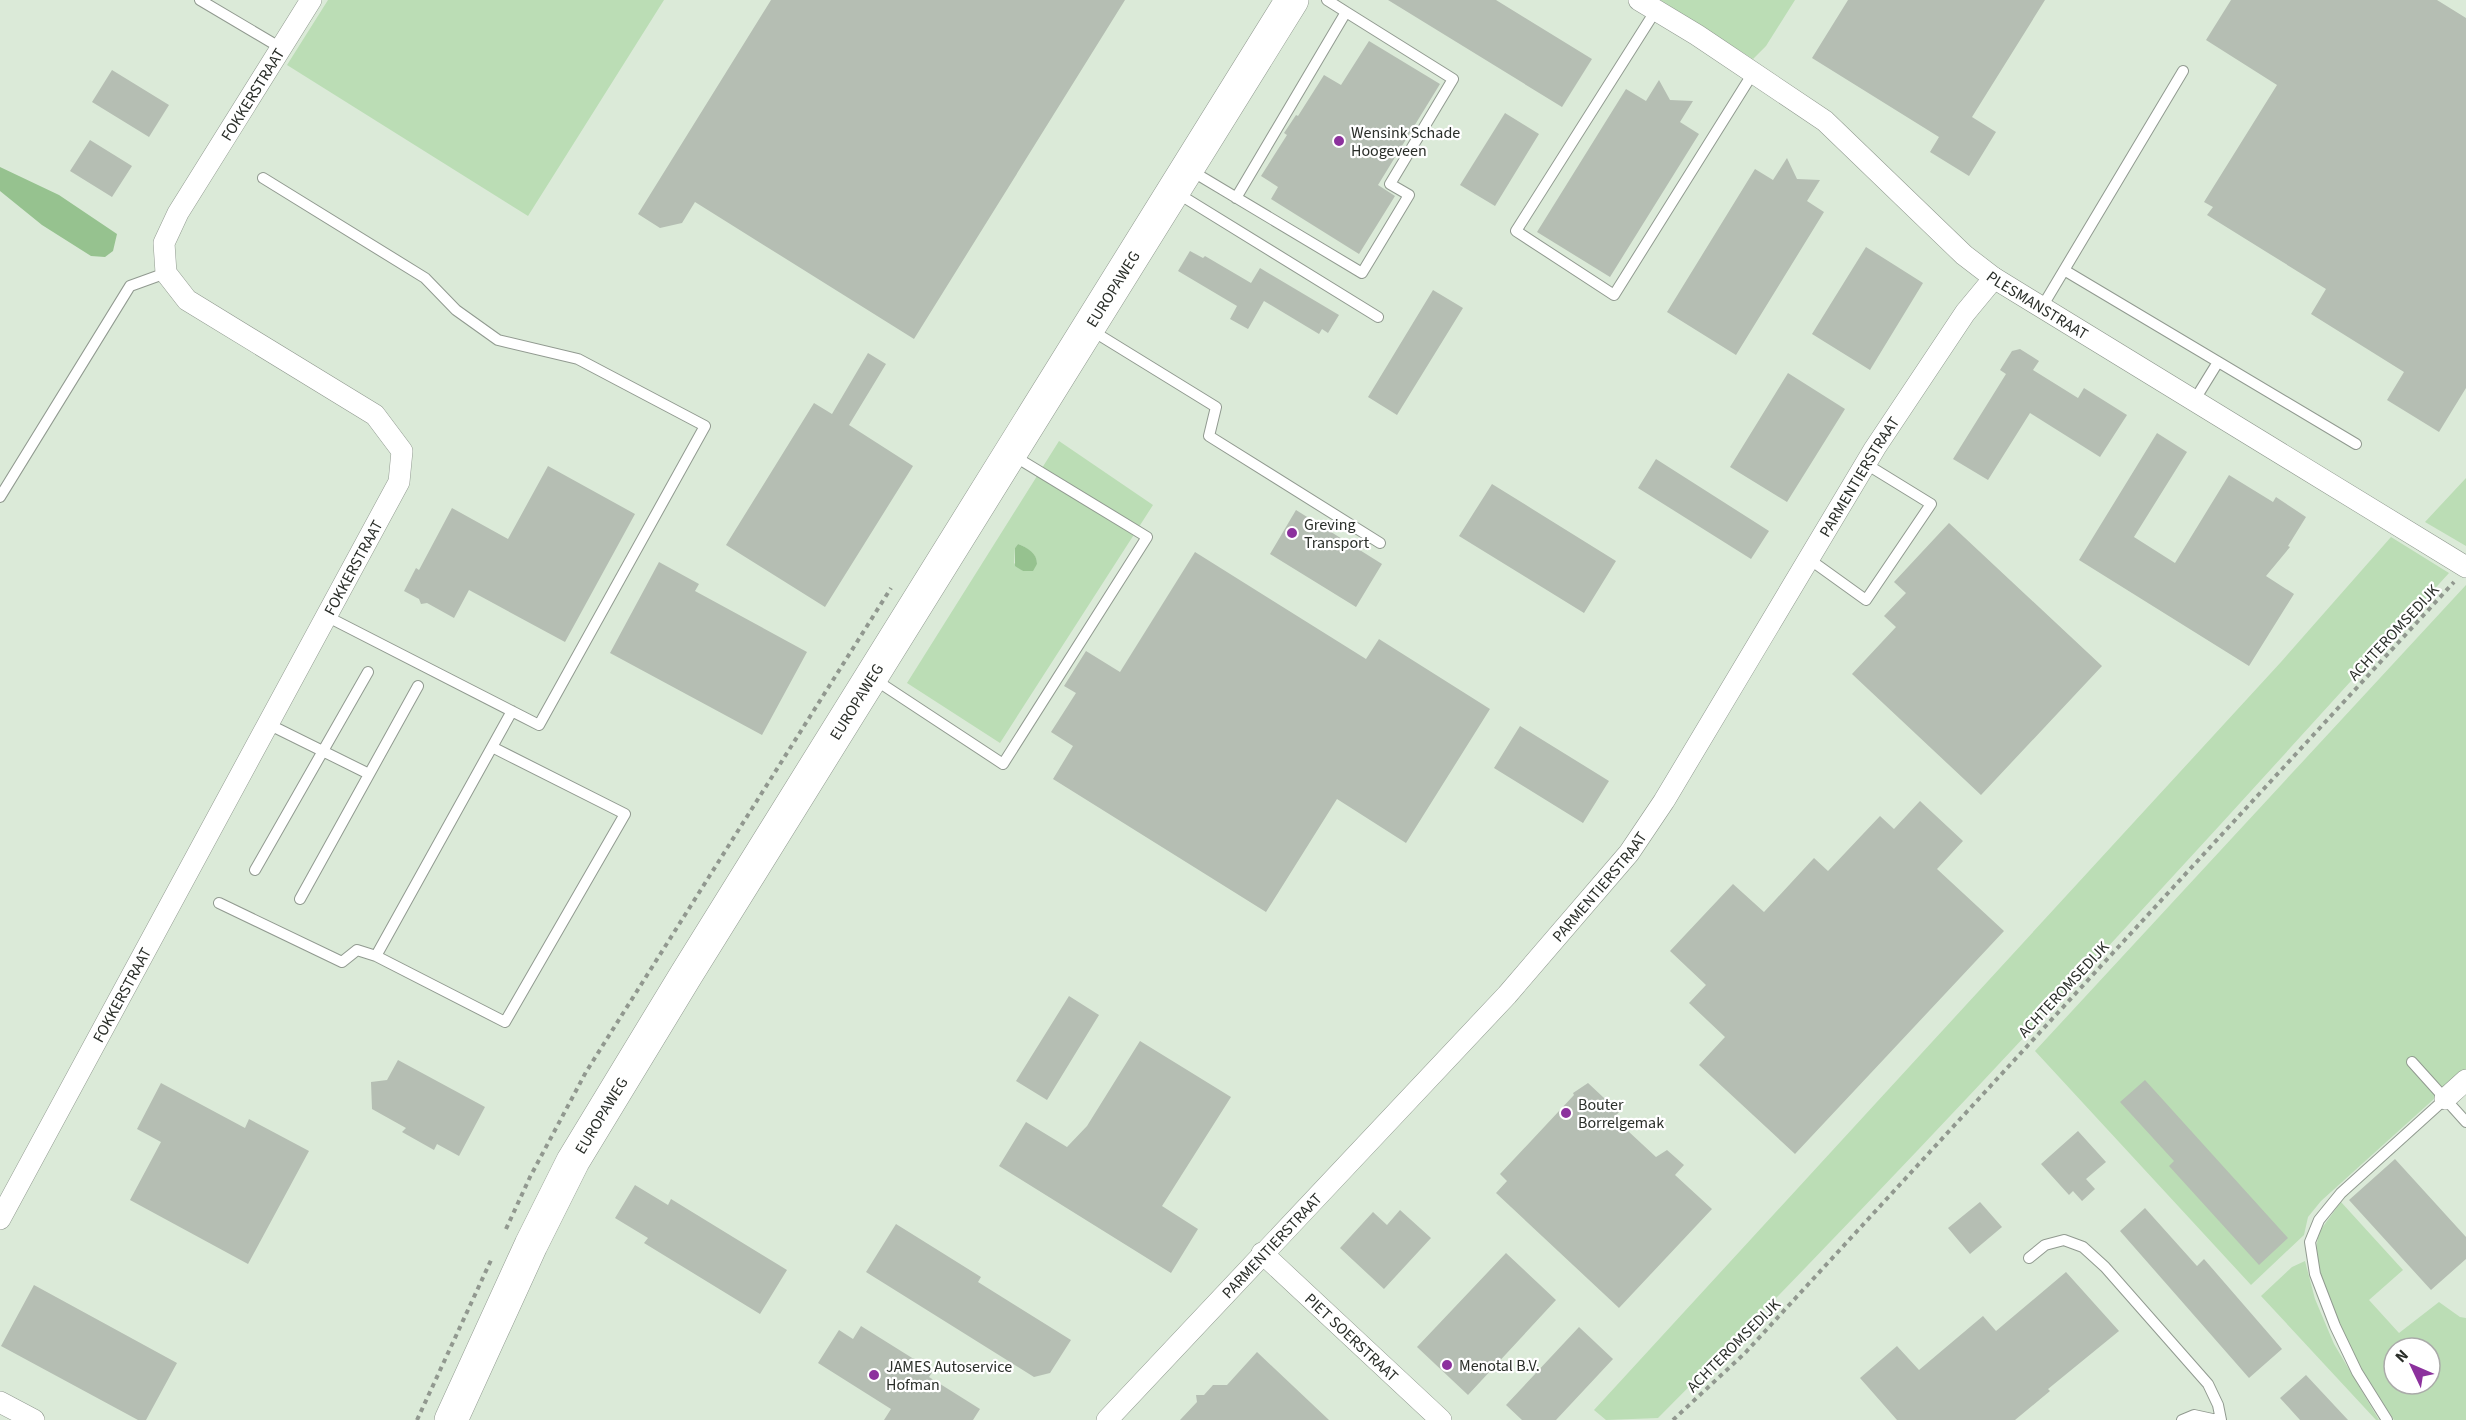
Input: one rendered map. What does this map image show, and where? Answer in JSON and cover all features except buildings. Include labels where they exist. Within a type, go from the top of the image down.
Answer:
[{"type":"main road","name":"EUROPAWEG","points":[[451,1420],[531,1245],[573,1161],[1292,0]]},
{"type":"street","name":"FOKKERSTRAAT","points":[[0,1219],[399,482],[402,451],[375,415],[187,300],[166,273],[164,243],[178,213],[311,0]]},
{"type":"street","name":"PLESMANSTRAAT","points":[[1648,5],[1825,121],[1964,255],[1994,278],[2194,400],[2462,573]]},
{"type":"street","name":"PARMENTIERSTRAAT","points":[[1107,1420],[1262,1253],[1508,995],[1629,853],[1664,801],[1866,464],[1965,313],[1994,278]]},
{"type":"street","points":[[2445,1099],[2466,1080]]},
{"type":"street","name":"PIET SOERSTRAAT","points":[[1262,1253],[1441,1420]]},
{"type":"street","points":[[0,1402],[34,1420]]},
{"type":"lane","points":[[200,0],[281,48]]},
{"type":"lane","points":[[1181,180],[1236,198],[1362,273],[1409,195],[1390,184],[1453,79],[1327,0]]},
{"type":"lane","points":[[1648,5],[1516,231],[1614,295],[1753,73]]},
{"type":"lane","points":[[1236,198],[1346,12]]},
{"type":"lane","points":[[2042,307],[2183,71]]},
{"type":"lane","points":[[262,178],[425,278],[456,310],[498,340],[578,359],[705,426],[539,725],[326,616]]},
{"type":"lane","points":[[1181,180],[1378,317]]},
{"type":"lane","points":[[2064,270],[2356,444]]},
{"type":"lane","points":[[0,497],[130,286],[166,273]]},
{"type":"lane","points":[[1088,328],[1216,407],[1209,436],[1380,543]]},
{"type":"lane","points":[[2194,400],[2218,362]]},
{"type":"lane","points":[[871,677],[1004,764],[1146,537],[1010,453]]},
{"type":"lane","points":[[1809,559],[1866,600],[1931,504],[1866,464]]},
{"type":"lane","points":[[255,870],[368,672]]},
{"type":"lane","points":[[300,899],[418,686]]},
{"type":"lane","points":[[376,956],[512,711]]},
{"type":"lane","points":[[268,724],[369,774]]},
{"type":"lane","points":[[219,903],[342,962],[357,950],[376,956],[504,1022],[625,814],[492,747]]},
{"type":"lane","points":[[2412,1062],[2466,1122]]},
{"type":"lane","points":[[2387,1420],[2357,1372],[2334,1326],[2315,1274],[2310,1242],[2319,1220],[2341,1193],[2445,1099]]},
{"type":"lane","points":[[2029,1258],[2045,1245],[2064,1240],[2083,1247],[2105,1267],[2208,1384],[2218,1405],[2219,1420],[2194,1415],[2182,1420]]},
{"type":"path","name":"ACHTEROMSEDIJK","points":[[1673,1420],[1745,1353],[2462,573]]},
{"type":"shaded area","points":[[0,0],[2466,0],[2466,1420],[0,1420]]},
{"type":"shaded area","points":[[328,0],[664,0],[528,216],[287,65]]},
{"type":"shaded area","points":[[1660,0],[1795,0],[1766,46],[1753,59]]},
{"type":"shaded area","points":[[0,167],[59,195],[117,234],[113,251],[105,257],[91,256],[42,225],[0,191]]},
{"type":"shaded area","points":[[1059,441],[1153,505],[1000,743],[907,683]],"holes":[[[1018,544],[1037,560],[1037,564],[1028,571],[1023,571],[1014,563],[1015,548]]]},
{"type":"shaded area","points":[[2466,478],[2466,546],[2425,522]]},
{"type":"shaded area","points":[[2391,537],[2449,573],[2157,894],[1960,1106],[1658,1418],[1606,1420],[1594,1410],[2281,662]]},
{"type":"shaded area","points":[[1018,544],[1034,554],[1037,564],[1033,571],[1023,571],[1015,566],[1015,548]]},
{"type":"shaded area","points":[[2466,585],[2466,1070],[2321,1201],[2308,1217],[2304,1235],[2251,1285],[2035,1051]]},
{"type":"shaded area","points":[[2341,1202],[2403,1270],[2369,1300],[2399,1333],[2439,1302],[2460,1317],[2466,1318],[2466,1420],[2394,1420],[2349,1349],[2315,1255],[2319,1232]]},
{"type":"shaded area","points":[[2305,1261],[2315,1299],[2334,1344],[2379,1420],[2376,1420],[2261,1296],[2292,1267]]},
{"type":"place","name":"Wensink Schade Hoogeveen","points":[[1339,141]]},
{"type":"place","name":"Greving Transport","points":[[1292,533]]},
{"type":"place","name":"Bouter Borrelgemak","points":[[1566,1113]]},
{"type":"place","name":"Menotal B.V.","points":[[1447,1365]]},
{"type":"place","name":"JAMES Autoservice Hofman","points":[[874,1375]]}]
